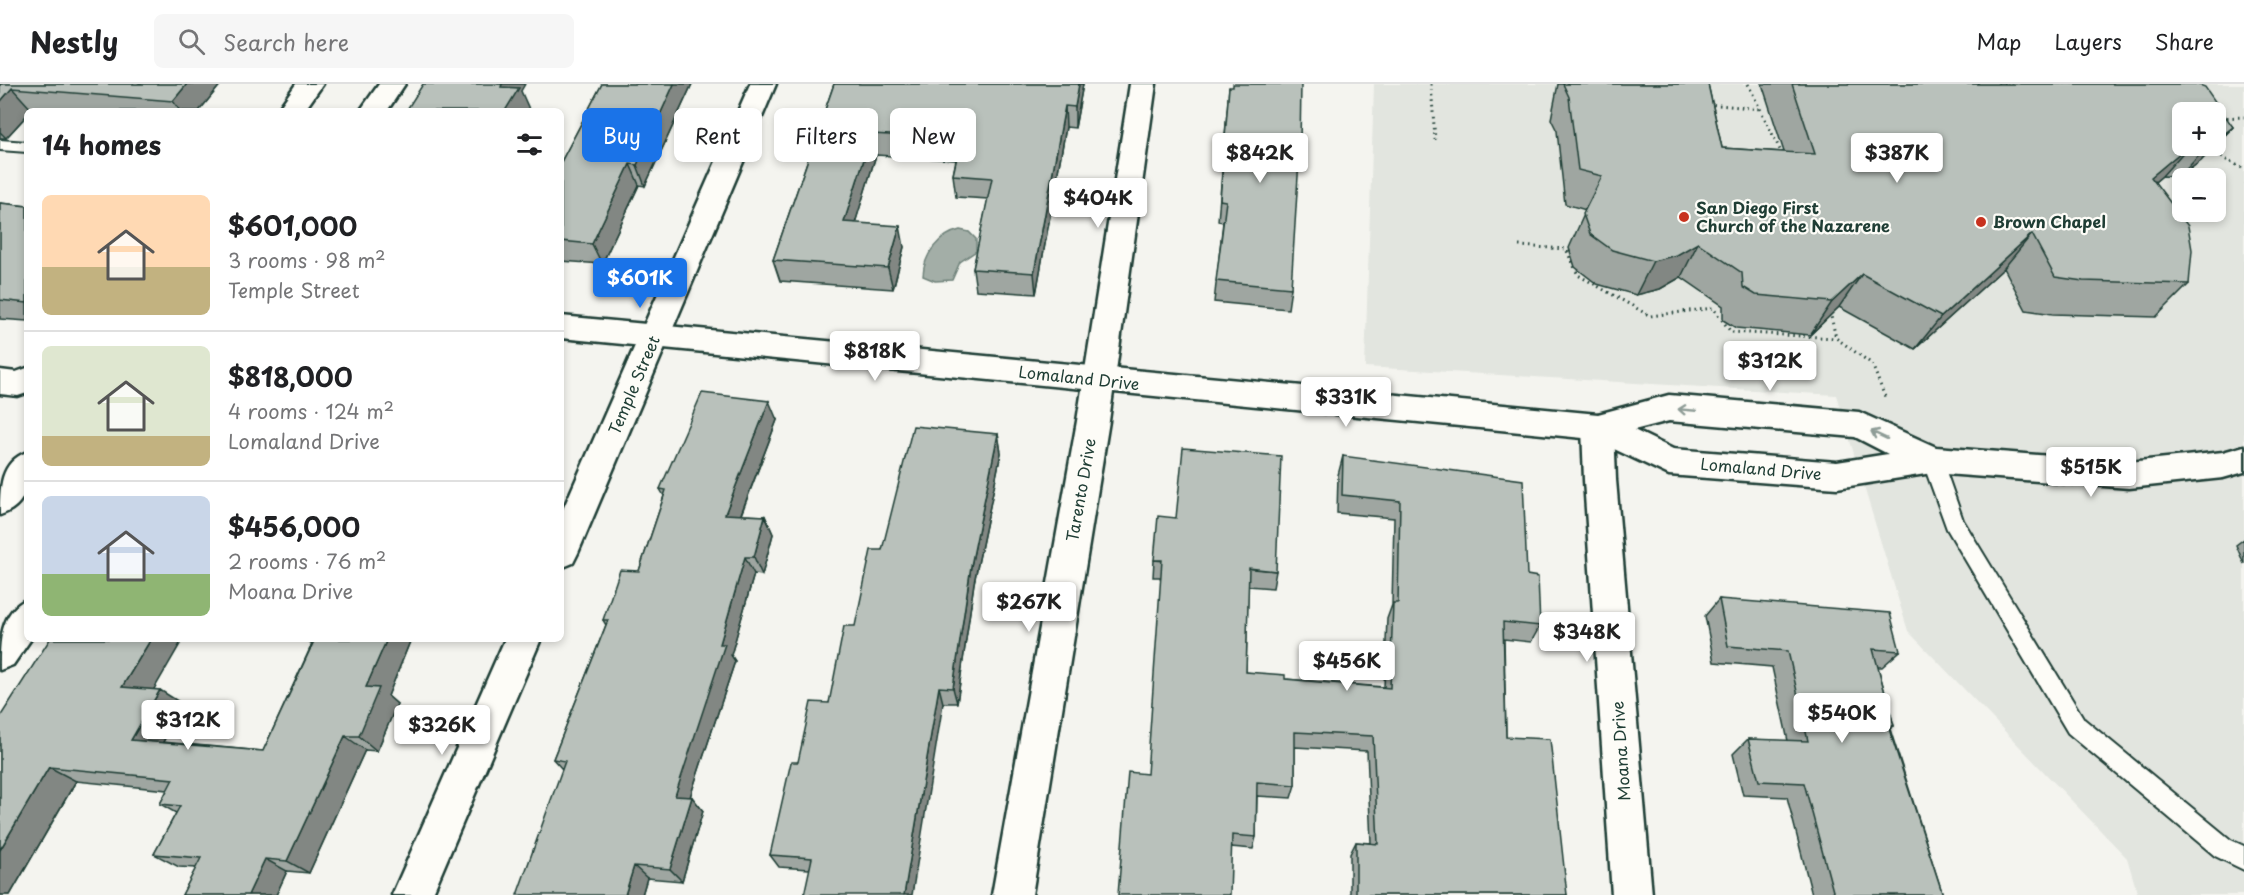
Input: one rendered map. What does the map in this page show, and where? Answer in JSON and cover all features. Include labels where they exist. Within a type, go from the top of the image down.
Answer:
[{"type":"street","points":[[292,108],[310,84]]},
{"type":"street","points":[[376,108],[392,84]]},
{"type":"street","name":"Temple Street","points":[[564,546],[763,84]]},
{"type":"street","name":"Tarento Drive","points":[[1012,895],[1099,380],[1143,84]]},
{"type":"street","name":"Lomaland Drive","points":[[564,327],[1598,427],[1669,408],[1858,425],[1932,460]]},
{"type":"street","points":[[0,382],[18,384],[24,381]]},
{"type":"street","name":"Lomaland Drive","points":[[1598,427],[1669,462],[1837,475],[1932,460],[2129,475],[2223,465],[2244,459]]},
{"type":"street","name":"Moana Drive","points":[[1598,427],[1600,480],[1632,895]]},
{"type":"street","points":[[0,501],[24,469]]},
{"type":"street","points":[[0,654],[24,619]]},
{"type":"street","points":[[412,895],[523,642]]},
{"type":"lane","points":[[0,145],[24,147]]},
{"type":"lane","points":[[1932,460],[1954,523],[2076,726],[2223,848],[2244,858]]},
{"type":"path","points":[[1431,84],[1435,140]]},
{"type":"path","points":[[1748,84],[1784,159]]},
{"type":"path","points":[[1699,103],[1761,109]]},
{"type":"path","points":[[2226,116],[2244,117]]},
{"type":"path","points":[[2219,156],[2244,169]]},
{"type":"path","points":[[1519,246],[1566,249],[1578,275],[1650,316],[1713,308],[1731,332],[1836,338],[1872,364],[1886,398]]},
{"type":"path","points":[[1829,305],[1836,338]]},
{"type":"shaded area","points":[[1374,84],[2244,84],[2244,895],[2138,895],[2127,858],[1908,631],[1836,395],[1365,367]]},
{"type":"shaded area","points":[[960,230],[969,232],[976,239],[976,251],[960,262],[952,280],[935,281],[923,276],[926,260],[934,247],[945,236]]},
{"type":"building","points":[[0,84],[187,84],[173,101],[12,88],[0,102]]},
{"type":"building","points":[[423,84],[502,84],[501,87],[519,88],[507,108],[408,108]]},
{"type":"building","points":[[602,84],[674,84],[662,110],[662,108],[589,108]]},
{"type":"building","points":[[834,84],[1079,84],[1075,107],[1065,106],[1034,273],[973,269],[992,178],[953,175],[956,162],[976,162],[976,108],[890,108],[890,135],[878,134],[878,108],[826,108]]},
{"type":"building","points":[[1233,84],[1301,84],[1300,144],[1291,288],[1216,281],[1226,201],[1220,200],[1229,87],[1233,87]]},
{"type":"building","points":[[1563,84],[1708,84],[1722,148],[1815,154],[1792,84],[2197,84],[2205,87],[2216,102],[2172,102],[2172,156],[2176,156],[2151,177],[2172,205],[2172,222],[2185,222],[2188,226],[2192,250],[2189,284],[2083,281],[2055,277],[2032,234],[1941,317],[1862,274],[1832,302],[1756,295],[1743,287],[1742,273],[1698,243],[1677,255],[1653,261],[1612,250],[1590,234],[1583,214],[1602,176],[1578,170],[1569,97]]},
{"type":"building","points":[[2226,117],[2233,127],[2226,132]]},
{"type":"building","points":[[582,122],[582,162],[638,162],[637,165],[630,164],[592,244],[564,241],[564,156]]},
{"type":"building","points":[[807,162],[863,162],[844,222],[900,226],[888,268],[773,260]]},
{"type":"building","points":[[0,203],[24,206],[24,303],[0,300]]},
{"type":"building","points":[[702,393],[769,401],[725,514],[765,516],[754,557],[745,557],[720,644],[725,644],[675,796],[692,797],[670,869],[634,866],[625,895],[517,895],[565,761],[553,759],[608,620],[603,620],[620,570],[639,571],[666,490],[660,489]]},
{"type":"building","points":[[913,426],[998,434],[971,566],[953,688],[939,687],[904,895],[804,895],[812,858],[770,855],[791,762],[798,762],[811,702],[829,703],[844,626],[855,626],[871,550],[882,550]]},
{"type":"building","points":[[1183,448],[1281,456],[1276,571],[1249,568],[1246,672],[1285,675],[1285,679],[1390,688],[1393,603],[1398,603],[1400,501],[1342,495],[1343,456],[1523,480],[1527,575],[1538,577],[1540,626],[1503,622],[1506,737],[1550,739],[1567,895],[1356,895],[1356,842],[1378,844],[1373,736],[1295,732],[1295,785],[1257,782],[1256,837],[1232,835],[1230,895],[1118,895],[1128,772],[1147,774],[1162,560],[1154,560],[1158,516],[1176,518]]},
{"type":"building","points":[[1719,599],[1890,613],[1900,651],[1873,649],[1894,726],[1888,726],[1943,895],[1834,895],[1804,783],[1759,781],[1748,739],[1808,741],[1788,651],[1728,646]]},
{"type":"building","points":[[48,642],[149,642],[122,687],[160,690],[131,740],[263,751],[314,642],[386,642],[366,687],[379,688],[359,736],[345,736],[287,861],[265,859],[248,895],[182,895],[201,858],[154,854],[180,806],[160,804],[173,779],[49,767],[0,850],[0,717]]},
{"type":"place","name":"San Diego First Church of the Nazarene","points":[[1684,217]]},
{"type":"place","name":"Brown Chapel","points":[[1981,222]]}]
